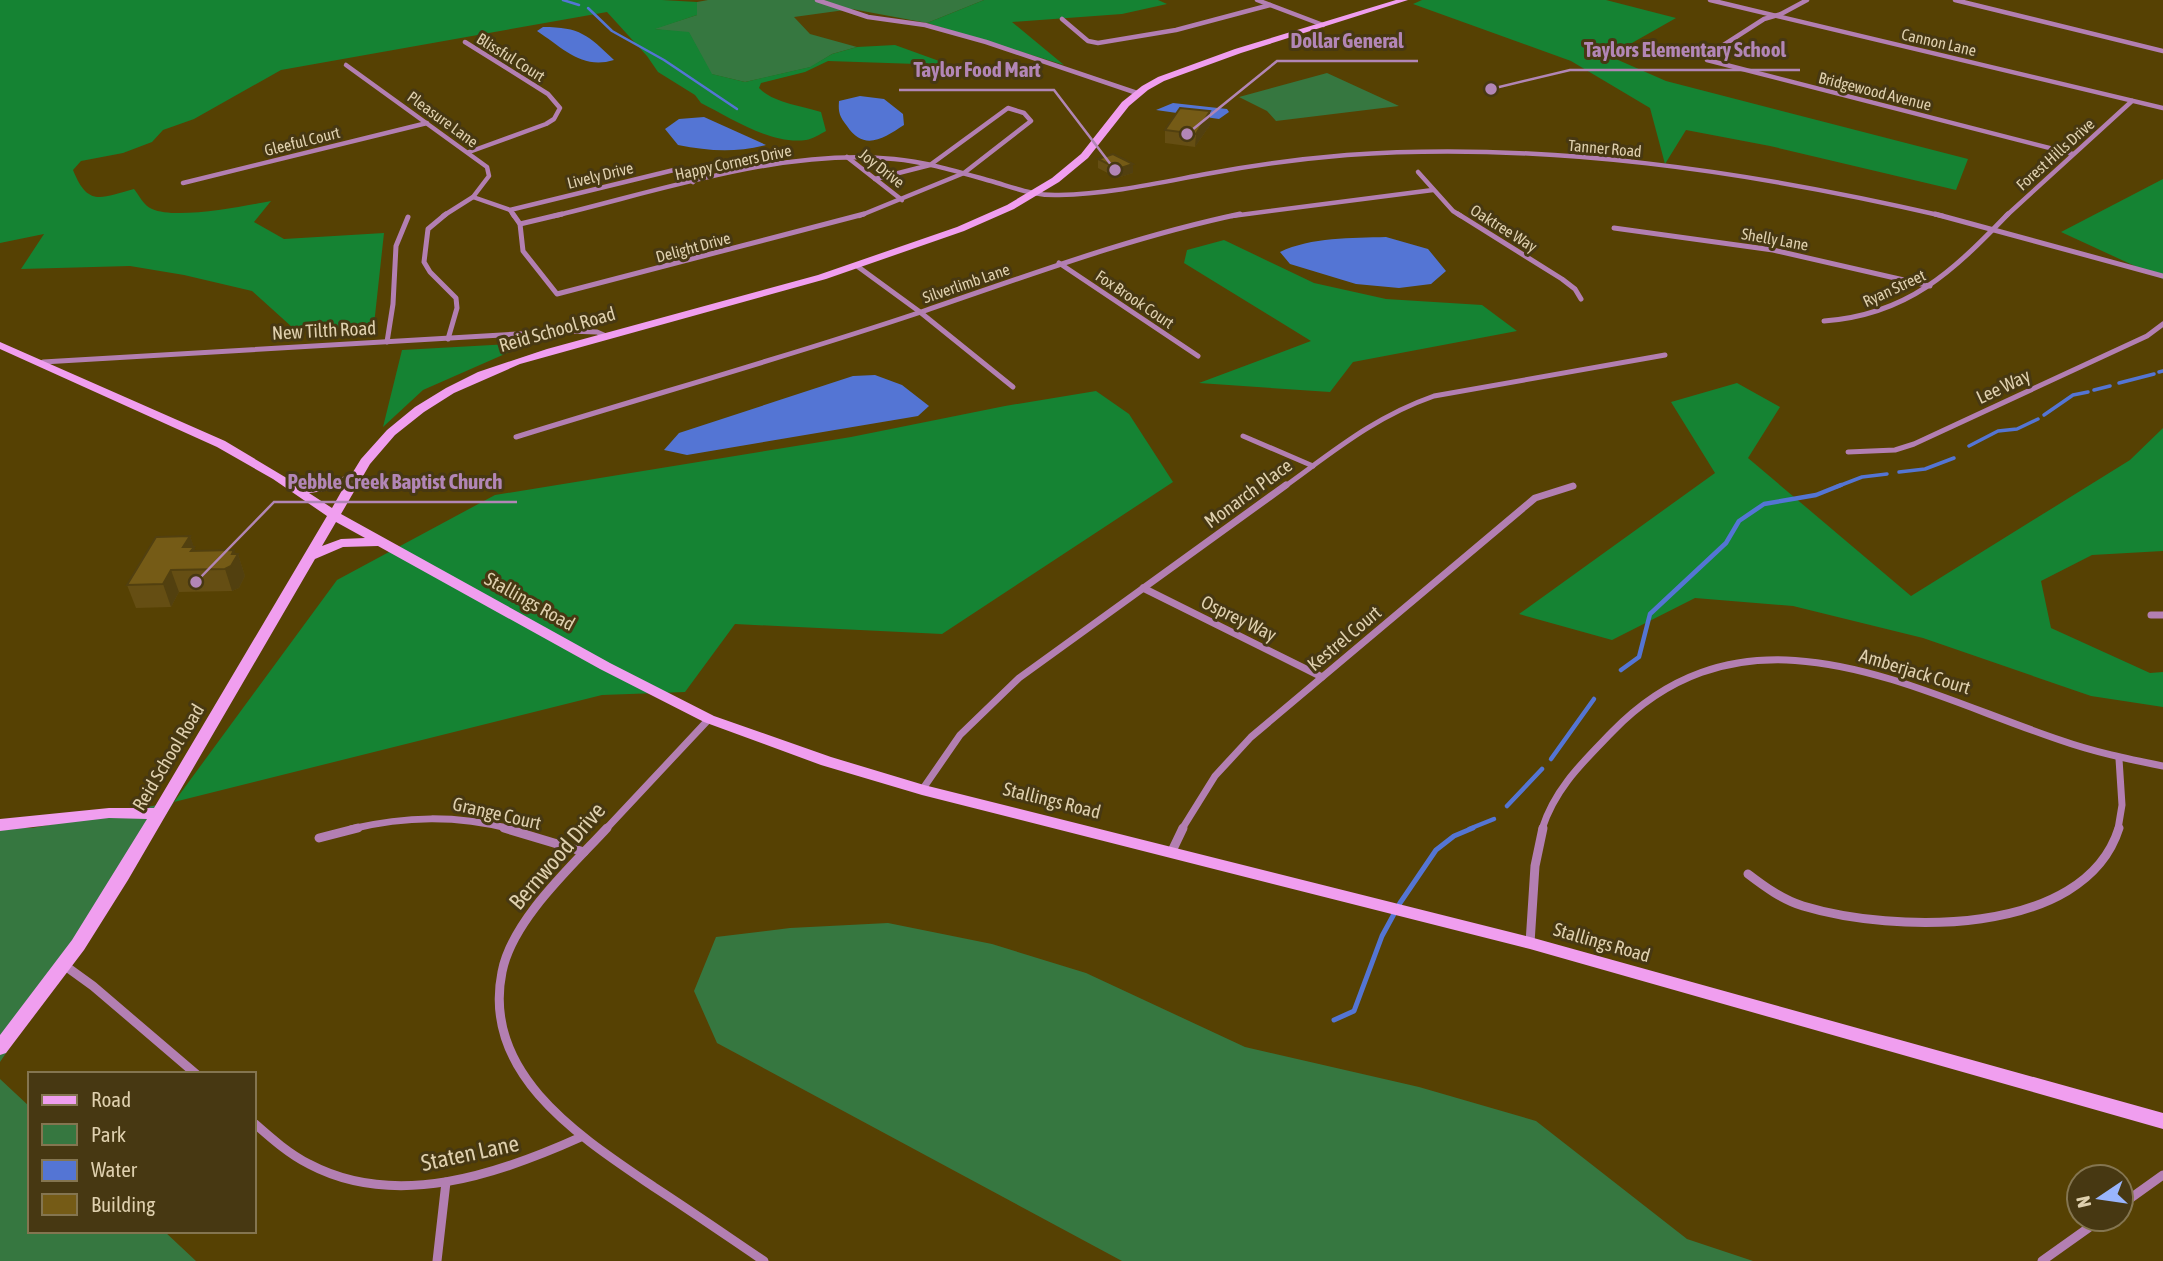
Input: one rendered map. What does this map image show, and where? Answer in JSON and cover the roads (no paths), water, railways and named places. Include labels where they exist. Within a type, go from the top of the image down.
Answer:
[{"type":"street","points":[[817,0],[868,18],[925,25],[986,42],[1137,93]]},
{"type":"street","points":[[1257,0],[1323,26]]},
{"type":"street","name":"Reid School Road","points":[[0,1048],[64,964],[122,876],[358,474],[392,429],[419,407],[452,388],[507,364],[857,266],[932,239],[1035,195],[1087,153],[1137,93],[1155,82],[1191,67],[1404,0]]},
{"type":"street","name":"Cannon Lane","points":[[1710,0],[2163,108]]},
{"type":"street","name":"Bridgewood Avenue","points":[[1807,0],[1758,22],[1708,55],[1707,60],[2073,154]]},
{"type":"street","points":[[1955,0],[2163,51]]},
{"type":"street","points":[[1062,19],[1088,41],[1098,43],[1176,30],[1270,5]]},
{"type":"street","name":"Blissful Court","points":[[465,42],[548,94],[560,108],[554,119],[546,124],[470,152]]},
{"type":"street","name":"Pleasure Lane","points":[[346,65],[470,152],[487,167],[489,176],[473,197]]},
{"type":"street","name":"Forest Hills Drive","points":[[1996,227],[2132,101]]},
{"type":"street","name":"Delight Drive","points":[[510,210],[520,224],[523,251],[557,294],[853,218],[964,173],[1031,121],[1024,113],[1008,108],[930,164]]},
{"type":"street","name":"Gleeful Court","points":[[183,183],[427,122]]},
{"type":"street","name":"Tanner Road","points":[[1035,195],[1121,189],[1309,158],[1487,152],[1587,158],[1728,174],[1887,202],[1996,227],[2163,276]]},
{"type":"street","name":"Happy Corners Drive","points":[[520,224],[774,163],[846,156],[930,164],[1035,195]]},
{"type":"street","name":"Joy Drive","points":[[846,156],[902,200]]},
{"type":"street","points":[[875,179],[930,164]]},
{"type":"street","name":"Lively Drive","points":[[510,210],[678,169],[692,182]]},
{"type":"street","name":"Oaktree Way","points":[[1418,172],[1453,211],[1562,279],[1576,289],[1581,299]]},
{"type":"street","name":"Silverlimb Lane","points":[[516,437],[920,312],[1059,263],[1197,223],[1250,212],[1433,190]]},
{"type":"street","points":[[448,339],[457,308],[456,298],[430,272],[425,262],[424,245],[428,229],[435,221],[473,197],[510,210]]},
{"type":"street","points":[[387,342],[394,296],[393,261],[396,237],[408,217]]},
{"type":"street","name":"Ryan Street","points":[[1824,321],[1865,315],[1930,286],[1966,257],[1996,227]]},
{"type":"street","name":"Shelly Lane","points":[[1614,228],[1773,250],[1930,286]]},
{"type":"street","name":"Fox Brook Court","points":[[1059,263],[1198,356]]},
{"type":"street","points":[[857,266],[920,312],[1013,387]]},
{"type":"street","name":"Lee Way","points":[[1848,452],[1895,450],[1914,444],[2147,336],[2163,324]]},
{"type":"street","name":"New Tilth Road","points":[[43,362],[586,330],[606,336]]},
{"type":"street","name":"Stallings Road","points":[[0,345],[221,444],[298,490],[333,515],[605,666],[709,719],[826,761],[922,790],[1172,851],[1369,905],[1530,943],[2163,1121]]},
{"type":"street","name":"Monarch Place","points":[[922,790],[944,753],[989,702],[1038,663],[1380,418],[1422,399],[1665,355]]},
{"type":"street","points":[[1243,436],[1313,466]]},
{"type":"street","points":[[298,490],[333,486],[358,474]]},
{"type":"street","name":"Kestrel Court","points":[[1172,851],[1183,824],[1226,760],[1535,498],[1573,486]]},
{"type":"street","points":[[311,556],[341,543],[382,542]]},
{"type":"street","name":"Osprey Way","points":[[1143,588],[1322,677]]},
{"type":"street","points":[[2151,615],[2163,615]]},
{"type":"street","name":"Amberjack Court","points":[[1530,943],[1539,837],[1558,793],[1642,701],[1671,683],[1705,670],[1778,660],[1858,668],[1923,685],[2065,741],[2119,759],[2163,766]]},
{"type":"street","name":"Bernwood Drive","points":[[709,719],[543,898],[514,939],[502,970],[499,1002],[506,1038],[528,1081],[542,1101],[581,1137],[764,1261]]},
{"type":"street","points":[[1748,874],[1768,889],[1802,905],[1883,921],[1967,922],[2024,910],[2052,899],[2076,884],[2095,867],[2109,849],[2118,831],[2122,810],[2119,759]]},
{"type":"street","points":[[0,825],[109,813],[158,814]]},
{"type":"street","name":"Grange Court","points":[[318,838],[378,823],[439,817],[494,825],[584,852]]},
{"type":"street","points":[[64,964],[194,1072]]},
{"type":"street","name":"Staten Lane","points":[[256,1125],[301,1160],[334,1175],[391,1185],[446,1182],[523,1162],[581,1137]]},
{"type":"street","points":[[2135,1195],[2163,1175]]},
{"type":"street","points":[[437,1261],[446,1182]]},
{"type":"street","points":[[2042,1261],[2081,1233]]},
{"type":"water","points":[[543,27],[583,34],[614,60],[592,62],[573,56],[537,31]]},
{"type":"water","points":[[860,96],[884,99],[903,114],[904,125],[882,138],[867,141],[860,139],[843,120],[839,112],[839,101]]},
{"type":"water","points":[[1173,103],[1227,109],[1229,112],[1219,119],[1156,110]]},
{"type":"water","points":[[704,117],[766,145],[732,150],[689,147],[678,145],[665,129],[679,119]]},
{"type":"water","points":[[1386,237],[1428,249],[1446,271],[1431,284],[1399,288],[1356,284],[1290,264],[1280,252],[1318,241]]},
{"type":"water","points":[[875,375],[902,385],[929,406],[918,416],[687,455],[664,450],[679,433],[853,376]]},
{"type":"waterway","points":[[563,0],[579,5]]},
{"type":"waterway","points":[[588,8],[612,31],[664,60],[737,109]]},
{"type":"waterway","points":[[2159,372],[2163,371]]},
{"type":"waterway","points":[[2119,383],[2154,374]]},
{"type":"waterway","points":[[2094,390],[2110,386]]},
{"type":"waterway","points":[[2044,415],[2073,395],[2088,392]]},
{"type":"waterway","points":[[1969,446],[1998,431],[2017,429],[2038,419]]},
{"type":"waterway","points":[[1899,472],[1925,469],[1954,458]]},
{"type":"waterway","points":[[1836,487],[1862,477],[1887,474]]},
{"type":"waterway","points":[[1836,487],[1841,485]]},
{"type":"waterway","points":[[1621,670],[1639,657],[1650,614],[1726,543],[1739,521],[1764,504],[1816,495],[1836,487]]},
{"type":"waterway","points":[[1551,759],[1594,699]]},
{"type":"waterway","points":[[1507,806],[1542,769]]},
{"type":"waterway","points":[[1469,829],[1494,819]]},
{"type":"waterway","points":[[1334,1020],[1354,1011],[1382,936],[1400,903],[1436,850],[1454,836],[1473,828]]},
{"type":"place","name":"Taylors Elementary School","points":[[1491,89]]},
{"type":"place","name":"Dollar General","points":[[1187,134]]},
{"type":"place","name":"Taylor Food Mart","points":[[1115,170]]},
{"type":"place","name":"Pebble Creek Baptist Church","points":[[196,582]]}]
